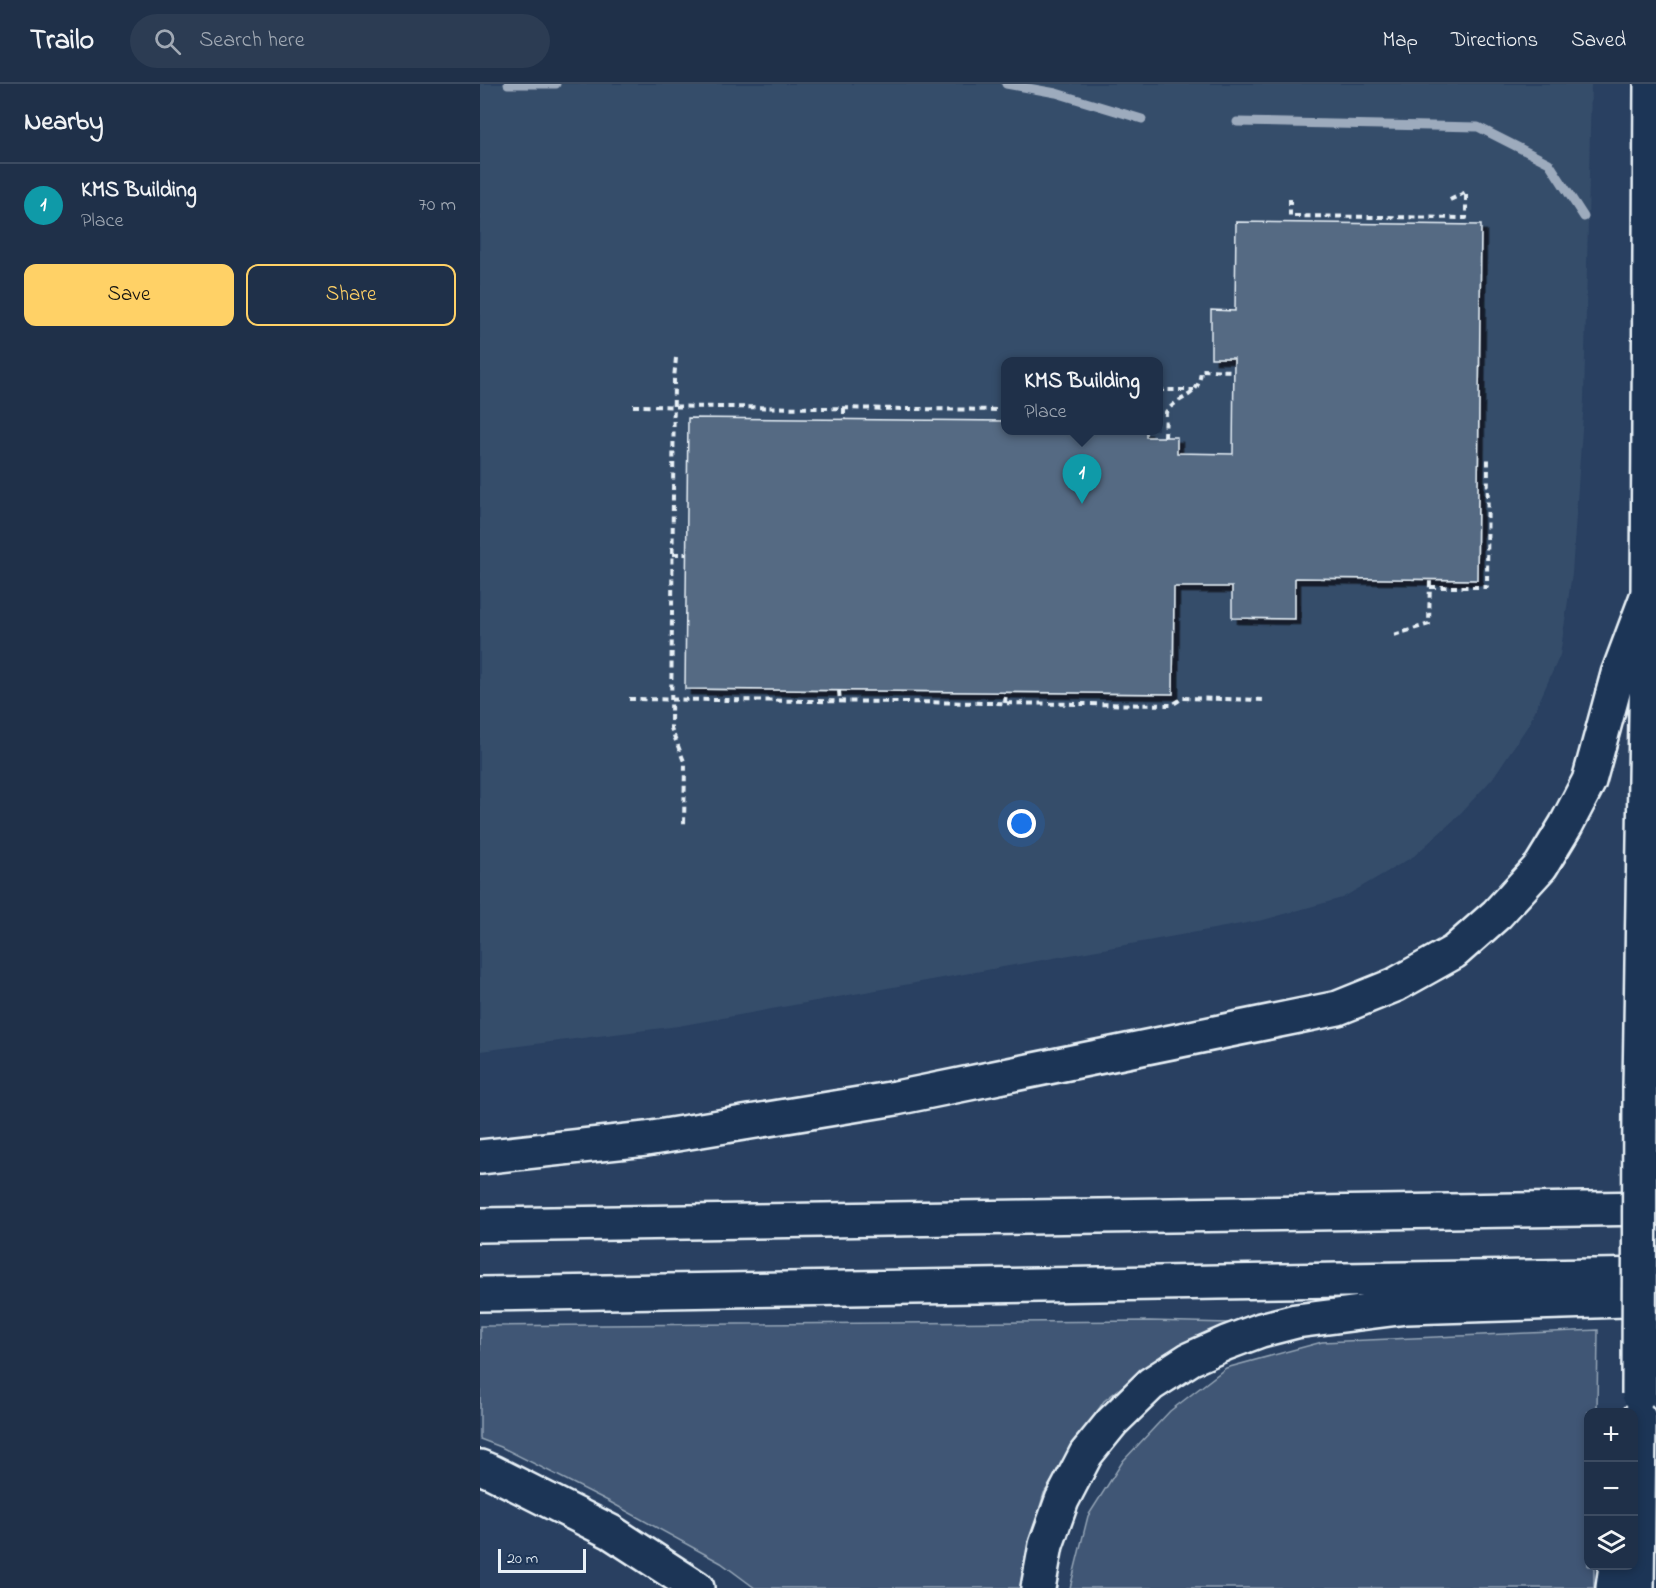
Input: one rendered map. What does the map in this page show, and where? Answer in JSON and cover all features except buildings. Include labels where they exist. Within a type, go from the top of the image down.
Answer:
[{"type":"main road","points":[[1637,1588],[1640,1087],[1652,584],[1650,84]]},
{"type":"main road","points":[[480,1157],[646,1139],[896,1098],[1338,1008],[1395,986],[1454,952],[1497,915],[1540,866],[1566,825],[1589,781],[1618,674],[1652,584]]},
{"type":"main road","points":[[480,1225],[1656,1208]]},
{"type":"main road","points":[[480,1294],[1656,1275]]},
{"type":"main road","points":[[1038,1588],[1046,1545],[1062,1500],[1086,1455],[1112,1422],[1151,1384],[1191,1359],[1261,1330],[1307,1320],[1407,1307],[1656,1299]]},
{"type":"main road","points":[[1638,1415],[1639,1406]]},
{"type":"main road","points":[[480,1467],[611,1532],[697,1588]]},
{"type":"main road","points":[[1613,1588],[1615,1570]]},
{"type":"path","points":[[1290,199],[1290,216],[1466,218],[1466,192],[1446,201]]},
{"type":"path","points":[[676,358],[671,728],[685,764],[684,826]]},
{"type":"path","points":[[1165,437],[1166,412],[1178,400],[1195,390],[1200,382],[1201,370],[1234,371]]},
{"type":"path","points":[[1163,390],[1195,390]]},
{"type":"path","points":[[633,406],[1001,410]]},
{"type":"path","points":[[844,408],[844,419]]},
{"type":"path","points":[[1430,587],[1487,588],[1488,457]]},
{"type":"path","points":[[673,554],[686,554]]},
{"type":"path","points":[[1394,635],[1429,624],[1430,580]]},
{"type":"path","points":[[839,691],[840,701]]},
{"type":"path","points":[[1005,703],[1006,693]]},
{"type":"path","points":[[629,699],[1172,705],[1183,698],[1268,700]]},
{"type":"shaded area","points":[[480,84],[1591,84],[1584,400],[1572,573],[1560,655],[1529,724],[1492,779],[1456,818],[1414,856],[1342,898],[1263,920],[678,1026],[480,1051]]},
{"type":"shaded area","points":[[1150,1321],[1229,1323],[1164,1354],[1104,1401],[1044,1493],[1022,1569],[1021,1588],[755,1588],[721,1563],[610,1502],[501,1447],[480,1439],[480,1326]]},
{"type":"shaded area","points":[[1598,1330],[1597,1408],[1584,1408],[1584,1570],[1594,1570],[1594,1588],[1070,1588],[1088,1516],[1123,1461],[1170,1411],[1226,1368],[1322,1342]]},
{"type":"waterway","points":[[508,84],[556,84]]},
{"type":"waterway","points":[[1006,84],[1056,93],[1142,119]]},
{"type":"waterway","points":[[1237,122],[1478,127],[1549,163],[1584,217]]},
{"type":"place","name":"KMS Building","points":[[1082,504]]}]
